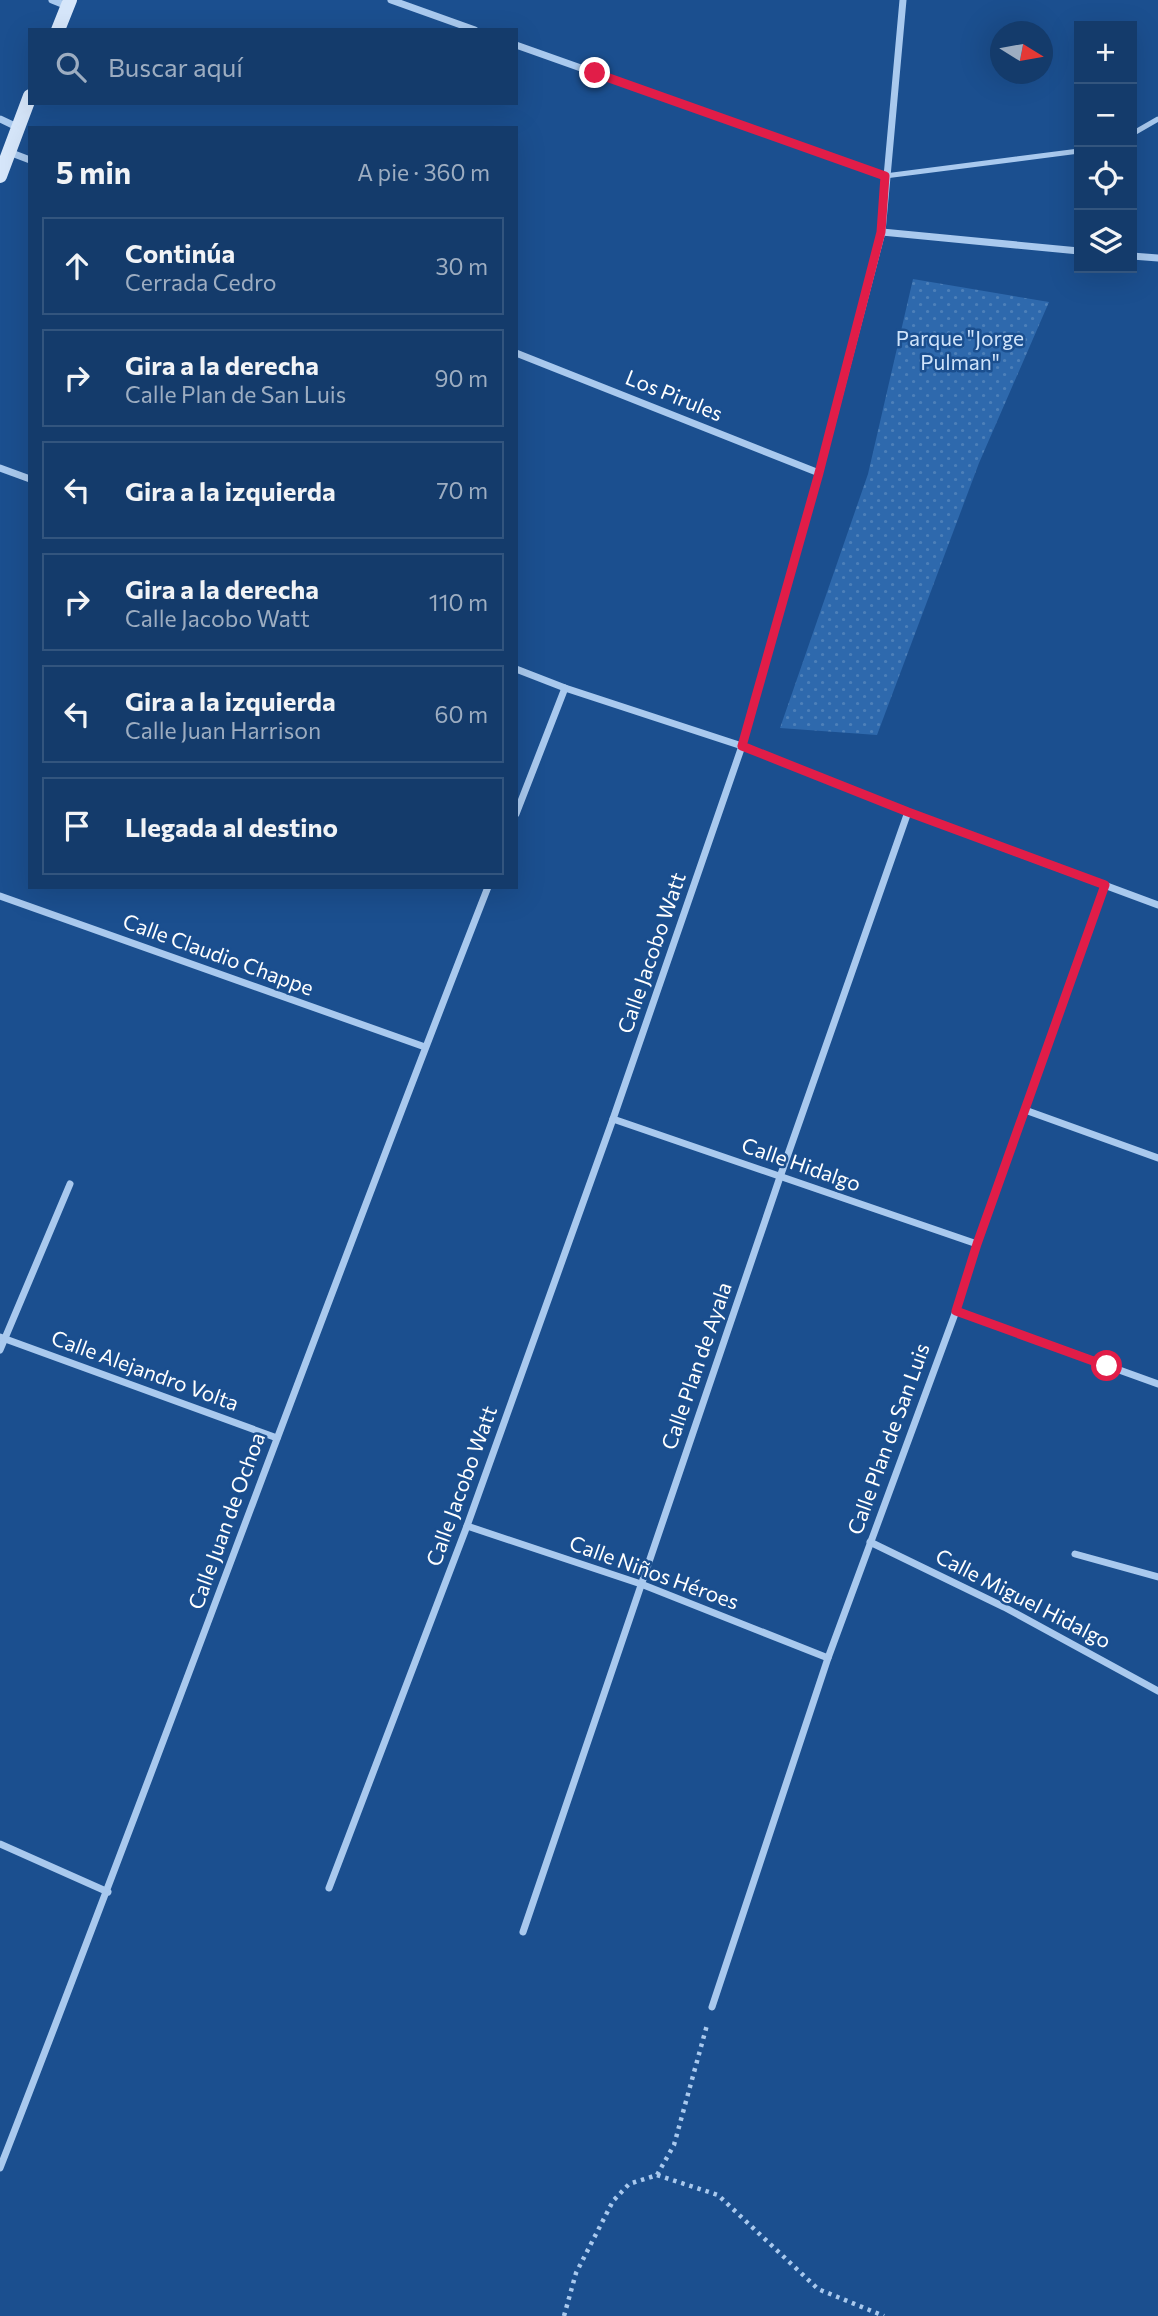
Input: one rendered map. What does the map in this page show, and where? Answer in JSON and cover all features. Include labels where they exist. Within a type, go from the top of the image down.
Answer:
[{"type":"street","points":[[52,0],[69,3],[59,28]]},
{"type":"street","points":[[391,0],[469,28]]},
{"type":"street","name":"Calle Jacobo Watt","points":[[329,1888],[467,1526],[613,1119],[742,746],[819,473],[881,232],[903,0]]},
{"type":"street","points":[[518,46],[885,176]]},
{"type":"street","points":[[0,176],[28,101]]},
{"type":"street","points":[[0,119],[17,127]]},
{"type":"street","points":[[9,152],[28,159]]},
{"type":"street","points":[[881,232],[1074,251]]},
{"type":"street","points":[[1137,256],[1158,258]]},
{"type":"street","name":"Los Pirules","points":[[518,354],[819,473]]},
{"type":"street","points":[[0,468],[28,478]]},
{"type":"street","points":[[518,669],[565,688],[742,746],[908,812],[1158,905]]},
{"type":"street","points":[[518,809],[565,688]]},
{"type":"street","name":"Calle Plan de Ayala","points":[[523,1932],[780,1177],[908,812]]},
{"type":"street","name":"Calle Plan de San Luis","points":[[712,2007],[828,1658],[956,1311],[977,1244],[1105,885]]},
{"type":"street","name":"Calle Juan de Ochoa","points":[[0,2168],[108,1892],[277,1438],[487,889]]},
{"type":"street","name":"Calle Claudio Chappe","points":[[0,896],[425,1047]]},
{"type":"street","points":[[1025,1110],[1158,1157]]},
{"type":"street","name":"Calle Hidalgo","points":[[613,1119],[977,1244]]},
{"type":"street","points":[[0,1350],[2,1338],[70,1184]]},
{"type":"street","points":[[956,1311],[1158,1384]]},
{"type":"street","name":"Calle Alejandro Volta","points":[[2,1338],[277,1438]]},
{"type":"street","name":"Calle Niños Héroes","points":[[467,1526],[641,1584],[828,1658]]},
{"type":"street","name":"Calle Miguel Hidalgo","points":[[870,1542],[1004,1606],[1158,1691]]},
{"type":"street","points":[[1075,1553],[1158,1577]]},
{"type":"street","points":[[0,1844],[108,1892]]},
{"type":"lane","points":[[1137,131],[1158,119]]},
{"type":"lane","points":[[885,176],[1074,152]]},
{"type":"path","points":[[656,2175],[674,2146],[712,2007]]},
{"type":"path","points":[[564,2316],[576,2273],[613,2201],[629,2184],[656,2175],[718,2195],[818,2290],[884,2316]]},
{"type":"green space","name":"Parque \"Jorge Pulman\"","points":[[913,279],[1049,302],[979,463],[877,735],[780,728],[868,474]]},
{"type":"route","points":[[595,73],[885,176],[881,232],[819,473],[742,746],[908,812],[1105,885],[977,1244],[956,1311],[1107,1366]]}]
